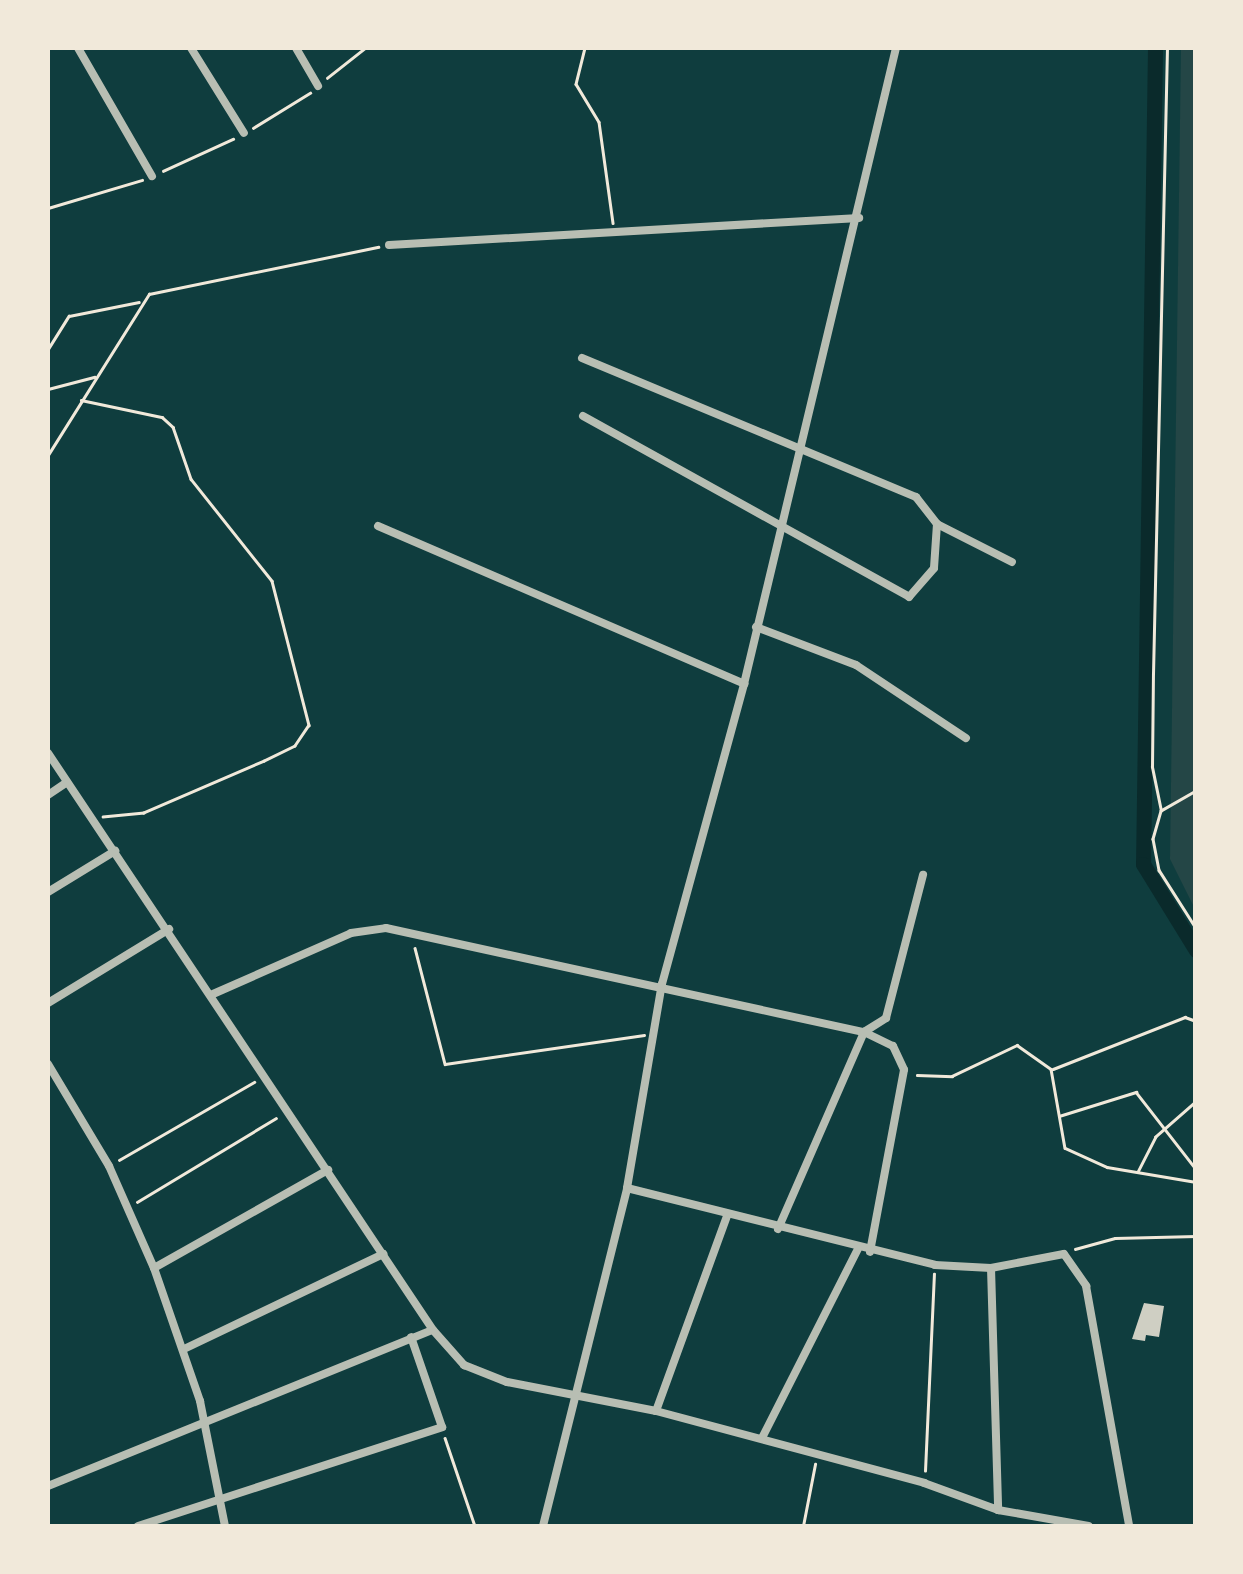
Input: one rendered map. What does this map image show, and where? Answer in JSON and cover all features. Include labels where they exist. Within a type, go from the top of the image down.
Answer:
[{"type":"street","points":[[78,48],[152,176]]},
{"type":"street","points":[[191,48],[244,133]]},
{"type":"street","points":[[296,48],[318,86]]},
{"type":"street","points":[[543,1526],[579,1396],[627,1188],[662,984],[744,684],[896,48]]},
{"type":"street","points":[[388,245],[614,229],[858,218]]},
{"type":"street","points":[[582,358],[802,446],[916,497],[936,524],[1012,562]]},
{"type":"street","points":[[583,416],[909,597],[938,559],[936,524]]},
{"type":"street","points":[[378,526],[744,684]]},
{"type":"street","points":[[756,628],[856,665],[966,738]]},
{"type":"street","points":[[48,753],[213,994],[433,1330],[480,1372],[762,1438],[924,1482],[998,1510],[1089,1526]]},
{"type":"street","points":[[48,795],[67,782]]},
{"type":"street","points":[[48,892],[114,851]]},
{"type":"street","points":[[778,1229],[864,1032],[886,1018],[924,875]]},
{"type":"street","points":[[48,1003],[169,930]]},
{"type":"street","points":[[213,994],[352,932],[419,932],[864,1032],[893,1046],[904,1070],[870,1252]]},
{"type":"street","points":[[48,1064],[108,1166],[154,1268],[184,1349],[204,1420],[225,1526]]},
{"type":"street","points":[[154,1268],[328,1170]]},
{"type":"street","points":[[627,1188],[858,1250],[934,1265],[992,1268],[1064,1254],[1086,1286],[1128,1526]]},
{"type":"street","points":[[656,1411],[727,1216]]},
{"type":"street","points":[[762,1438],[858,1250]]},
{"type":"street","points":[[184,1349],[383,1254]]},
{"type":"street","points":[[992,1268],[998,1510]]},
{"type":"street","points":[[48,1486],[433,1330]]},
{"type":"street","points":[[138,1526],[442,1427],[411,1337]]},
{"type":"path","points":[[48,208],[152,176],[244,133],[318,86],[366,48]]},
{"type":"path","points":[[585,48],[576,84],[599,122],[614,229]]},
{"type":"path","points":[[1167,48],[1152,767],[1161,811],[1154,854],[1196,928]]},
{"type":"path","points":[[48,349],[69,316],[141,302],[160,291],[388,245]]},
{"type":"path","points":[[48,454],[141,302]]},
{"type":"path","points":[[48,389],[95,377]]},
{"type":"path","points":[[80,400],[162,417],[174,427],[192,479],[272,581],[309,725],[295,746],[162,806],[119,818],[91,816]]},
{"type":"path","points":[[1161,811],[1196,791]]},
{"type":"path","points":[[419,932],[416,969],[444,1064],[652,1033]]},
{"type":"path","points":[[1051,1069],[1186,1017],[1196,1021]]},
{"type":"path","points":[[904,1070],[940,1079],[1008,1044],[1051,1069]]},
{"type":"path","points":[[1051,1069],[1058,1117],[1070,1151],[1138,1172],[1196,1182]]},
{"type":"path","points":[[108,1166],[266,1075]]},
{"type":"path","points":[[1058,1117],[1136,1092],[1166,1126],[1196,1170]]},
{"type":"path","points":[[1196,1095],[1196,1112]]},
{"type":"path","points":[[1138,1172],[1166,1126],[1195,1102]]},
{"type":"path","points":[[128,1208],[288,1110]]},
{"type":"path","points":[[1064,1254],[1100,1240],[1196,1236]]},
{"type":"path","points":[[924,1482],[934,1265]]},
{"type":"path","points":[[442,1427],[475,1526]]},
{"type":"path","points":[[803,1526],[816,1454]]},
{"type":"shaded area","points":[[1181,48],[1195,48],[1195,909],[1170,859]]},
{"type":"building","points":[[1144,1303],[1164,1306],[1159,1337],[1146,1335],[1145,1341],[1132,1339]]},
{"type":"waterway","points":[[1155,48],[1143,864],[1196,950]]}]
